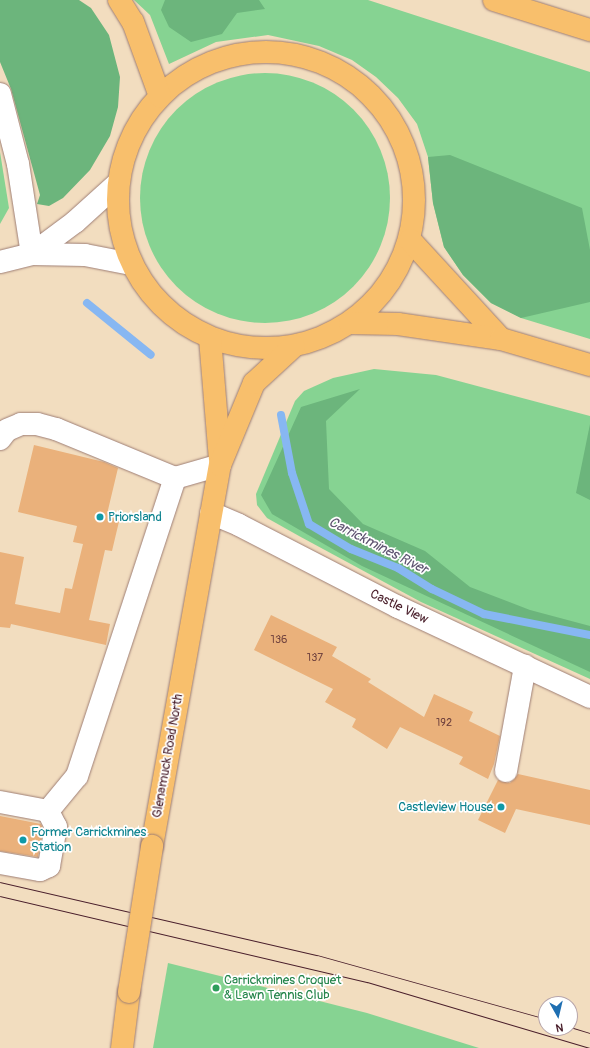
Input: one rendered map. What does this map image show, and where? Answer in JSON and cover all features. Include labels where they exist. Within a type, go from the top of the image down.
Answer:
[{"type":"main road","points":[[118,0],[133,22],[160,96]]},
{"type":"main road","points":[[494,0],[590,30]]},
{"type":"main road","points":[[248,52],[278,52],[313,59],[345,74],[380,104],[404,143],[412,172],[415,203],[410,240],[399,266],[384,291],[350,323],[323,337],[294,346],[255,348],[210,338],[189,328],[163,308],[142,284],[131,264],[119,225],[118,183],[128,142],[142,118],[160,96],[187,74],[219,59],[248,52]]},
{"type":"main road","points":[[410,240],[501,339]]},
{"type":"main road","points":[[350,323],[398,324],[501,339],[590,365]]},
{"type":"main road","name":"Glenamuck Road North","points":[[210,338],[220,465]]},
{"type":"main road","name":"Glenamuck Road North","points":[[122,1048],[129,992],[152,846],[220,465],[254,383],[294,346]]},
{"type":"street","points":[[0,94],[18,164],[32,254]]},
{"type":"street","points":[[32,254],[75,222],[118,183]]},
{"type":"street","points":[[0,262],[32,254],[85,255],[131,264]]},
{"type":"street","points":[[0,439],[7,430],[21,424],[37,424],[56,429],[176,478],[220,465]]},
{"type":"street","points":[[48,811],[77,776],[176,478]]},
{"type":"street","name":"Castle View","points":[[211,513],[239,524],[398,607],[590,697]]},
{"type":"street","points":[[506,771],[525,666]]},
{"type":"street","points":[[0,802],[48,811]]},
{"type":"street","points":[[0,862],[40,870],[49,866],[56,827],[48,811]]},
{"type":"green space","points":[[0,0],[79,0],[91,8],[109,35],[120,77],[118,107],[110,136],[90,170],[63,198],[49,206],[37,204],[40,195],[11,89],[0,62]]},
{"type":"green space","points":[[134,0],[368,0],[590,72],[590,339],[521,318],[491,303],[463,275],[444,247],[433,203],[428,157],[417,124],[398,98],[376,77],[352,60],[319,46],[268,35],[216,42],[169,64],[150,15]]},
{"type":"green space","points":[[165,0],[259,0],[265,9],[237,13],[222,34],[191,42],[169,27],[161,10]]},
{"type":"green space","points":[[265,73],[301,78],[324,88],[344,101],[362,119],[375,139],[385,162],[390,198],[385,234],[375,257],[362,277],[344,295],[324,308],[301,318],[265,323],[229,318],[206,308],[186,295],[168,277],[155,257],[145,234],[140,198],[145,162],[155,139],[168,119],[186,101],[206,88],[229,78]]},
{"type":"green space","points":[[0,152],[9,208],[0,224]]},
{"type":"green space","points":[[450,155],[582,208],[590,250],[590,302],[521,318],[491,303],[463,275],[444,247],[433,203],[428,157]]},
{"type":"green space","points":[[374,369],[436,375],[590,416],[590,679],[421,602],[267,518],[257,505],[256,494],[295,401],[304,391],[333,378]]},
{"type":"green space","points":[[360,389],[326,421],[329,489],[363,524],[425,551],[470,587],[530,610],[590,626],[590,672],[362,566],[272,514],[261,495],[301,407]]},
{"type":"green space","points":[[590,424],[590,500],[576,493]]},
{"type":"green space","name":"Carrickmines Croquet & Lawn Tennis Club","points":[[168,963],[367,1013],[479,1048],[153,1048]]},
{"type":"building","name":"Priorsland","points":[[34,445],[104,462],[118,468],[108,510],[121,513],[112,551],[105,550],[89,620],[110,624],[106,645],[11,624],[10,628],[0,627],[0,552],[24,557],[15,604],[60,613],[65,588],[72,589],[83,544],[73,542],[77,526],[18,512]]},
{"type":"building","points":[[271,615],[337,647],[332,656],[371,679],[368,682],[424,717],[434,694],[473,712],[469,721],[500,736],[494,764],[488,779],[459,764],[463,757],[400,727],[387,749],[352,727],[356,719],[325,702],[333,689],[254,650]]},
{"type":"building","points":[[518,774],[590,790],[590,825],[516,809],[505,833],[478,820],[498,780],[510,783]]},
{"type":"building","name":"Former Carrickmines Station","points":[[0,816],[41,824],[43,829],[38,857],[0,851]]},
{"type":"waterway","name":"Carrickmines River","points":[[87,303],[151,355]]},
{"type":"waterway","name":"Carrickmines River","points":[[281,415],[292,473],[309,524],[351,549],[398,568],[432,589],[484,614],[590,635]]},
{"type":"tram line","points":[[0,882],[317,955],[538,1017]]},
{"type":"tram line","points":[[0,896],[367,982],[590,1048]]},
{"type":"tram line","points":[[578,1029],[590,1033]]},
{"type":"place","name":"Priorsland","points":[[100,517]]},
{"type":"place","name":"Castleview House","points":[[501,807]]},
{"type":"place","name":"Former Carrickmines Station","points":[[23,840]]},
{"type":"place","name":"Carrickmines Croquet & Lawn Tennis Club","points":[[216,988]]}]
